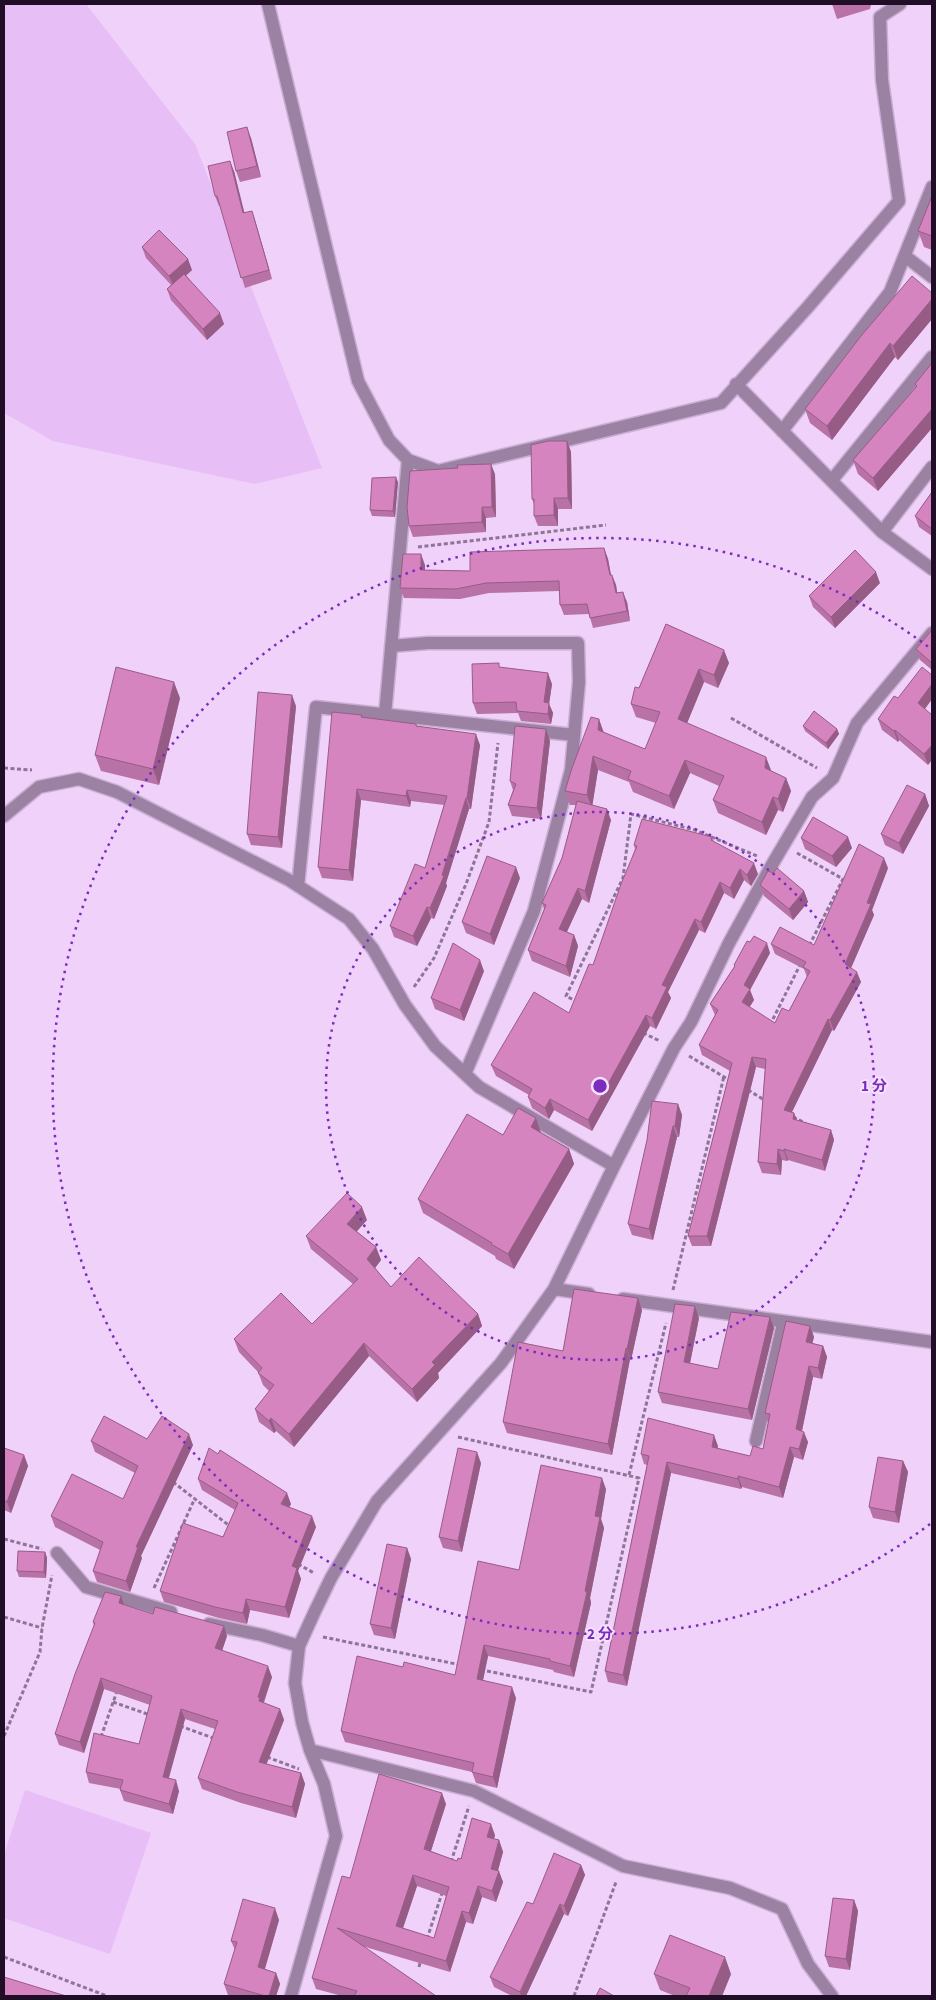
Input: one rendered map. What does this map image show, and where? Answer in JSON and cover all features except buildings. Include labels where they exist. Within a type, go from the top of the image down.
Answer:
[{"type":"street","points":[[268,4],[358,381],[389,440],[408,460],[438,471],[721,403],[736,384],[807,308],[899,201],[882,80],[880,17],[900,4]]},
{"type":"street","points":[[782,431],[890,292],[932,187]]},
{"type":"street","points":[[905,256],[932,277]]},
{"type":"street","points":[[832,480],[932,357]]},
{"type":"street","points":[[736,384],[882,532],[932,569]]},
{"type":"street","points":[[385,714],[408,460]]},
{"type":"street","points":[[882,532],[932,467]]},
{"type":"street","points":[[291,1996],[336,1836],[321,1777],[310,1750],[302,1722],[295,1683],[299,1646],[305,1633],[330,1581],[377,1501],[501,1363],[554,1289],[614,1166],[674,1048],[691,1022],[729,943],[812,797],[832,778],[858,723],[932,633]]},
{"type":"street","points":[[391,646],[428,643],[578,643],[579,682],[571,770],[534,911],[464,1074]]},
{"type":"street","points":[[298,886],[316,706],[574,735]]},
{"type":"street","points":[[4,816],[39,787],[79,779],[117,792],[298,886],[348,919],[373,949],[404,1001],[435,1046],[464,1074],[479,1087],[614,1166]]},
{"type":"street","points":[[554,1289],[932,1342]]},
{"type":"street","points":[[756,1441],[782,1321]]},
{"type":"street","points":[[57,1553],[86,1587],[182,1616]]},
{"type":"street","points":[[200,1621],[299,1646]]},
{"type":"street","points":[[310,1750],[474,1792],[623,1866],[730,1888],[782,1909],[808,1964],[832,1996]]},
{"type":"path","points":[[400,550],[606,525]]},
{"type":"path","points":[[731,718],[832,778]]},
{"type":"path","points":[[404,1001],[434,958],[466,884],[489,822],[499,727]]},
{"type":"path","points":[[584,1005],[566,996],[623,878],[631,814],[695,830],[774,863]]},
{"type":"path","points":[[784,846],[843,878],[809,948]]},
{"type":"path","points":[[766,1034],[804,956]]},
{"type":"path","points":[[638,1030],[674,1048],[772,1104]]},
{"type":"path","points":[[629,1475],[724,1076]]},
{"type":"path","points":[[789,1114],[805,1124]]},
{"type":"path","points":[[438,1433],[639,1478],[591,1692],[476,1669]]},
{"type":"path","points":[[168,1478],[233,1528]]},
{"type":"path","points":[[147,1605],[194,1498]]},
{"type":"path","points":[[4,1539],[57,1553],[42,1628],[40,1652],[4,1736]]},
{"type":"path","points":[[290,1560],[330,1581]]},
{"type":"path","points":[[4,1617],[42,1628]]},
{"type":"path","points":[[305,1633],[467,1667]]},
{"type":"path","points":[[101,1738],[119,1684]]},
{"type":"path","points":[[113,1702],[158,1718]]},
{"type":"path","points":[[176,1725],[222,1741]]},
{"type":"path","points":[[258,1754],[321,1777]]},
{"type":"path","points":[[450,1865],[474,1792]]},
{"type":"path","points":[[574,1996],[623,1866]]},
{"type":"path","points":[[424,1948],[445,1884]]},
{"type":"path","points":[[4,1957],[107,1996]]},
{"type":"path","points":[[419,1967],[422,1958]]},
{"type":"shaded area","points":[[4,4],[86,4],[195,144],[322,468],[255,484],[53,441],[4,413]]},
{"type":"shaded area","points":[[25,1790],[151,1833],[110,1954],[4,1918],[4,1855]]}]
